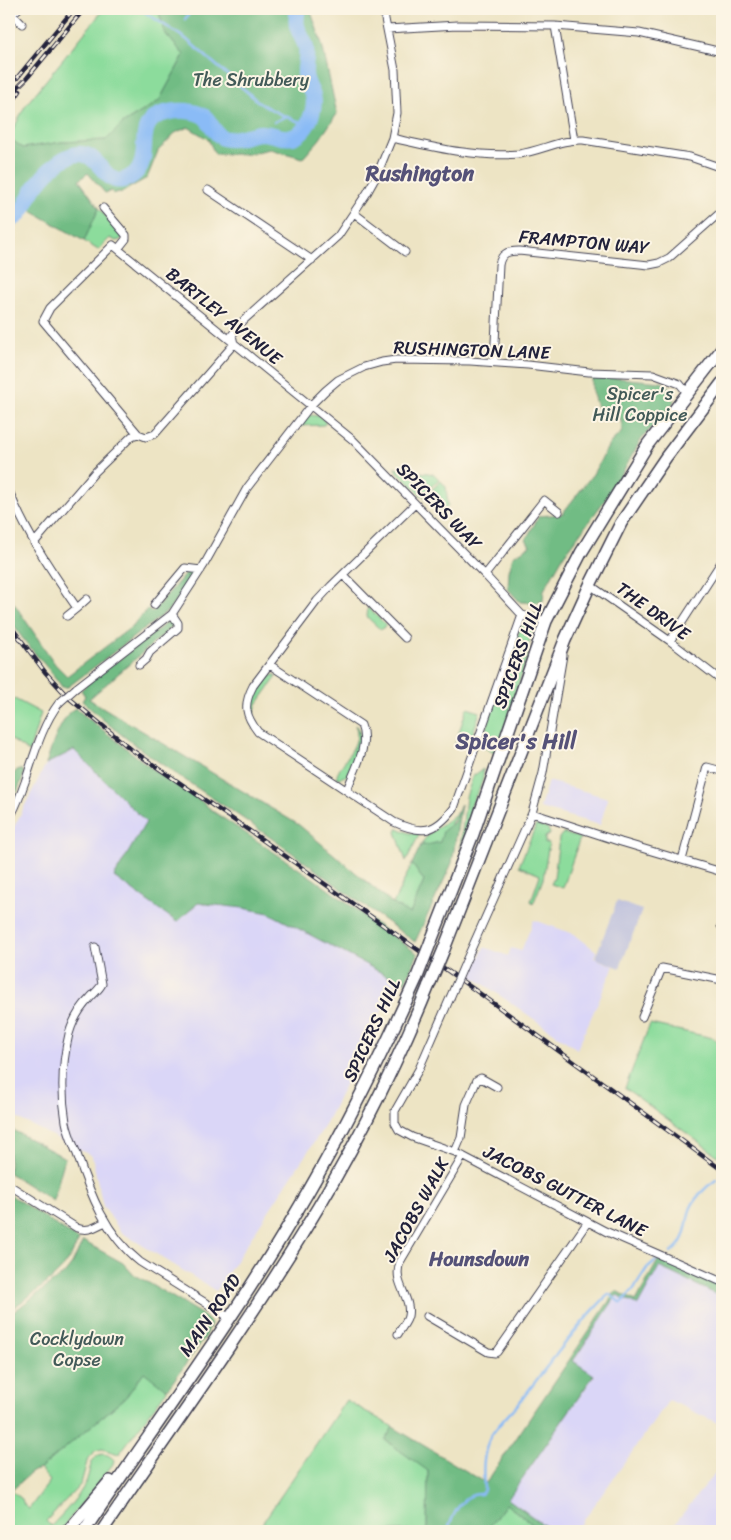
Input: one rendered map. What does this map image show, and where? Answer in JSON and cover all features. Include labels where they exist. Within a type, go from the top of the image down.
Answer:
[{"type":"main road","name":"SPICERS HILL","points":[[353,1111],[417,977],[473,834],[546,621],[581,553],[648,444],[722,349]]},
{"type":"main road","name":"SPICERS HILL","points":[[367,1118],[429,985],[566,640],[590,585],[621,523],[666,457],[722,383]]},
{"type":"main road","name":"MAIN ROAD","points":[[84,1531],[230,1318],[294,1217],[353,1111]]},
{"type":"main road","name":"MAIN ROAD","points":[[102,1531],[303,1234],[367,1118]]},
{"type":"main road","points":[[68,1531],[116,1474],[128,1467]]},
{"type":"street","points":[[102,208],[126,235],[126,239],[50,308],[39,321],[138,434],[146,440],[155,434],[234,344],[232,334],[244,320],[338,236],[377,175],[392,138],[397,113],[395,70],[383,9]]},
{"type":"street","points":[[13,12],[22,24]]},
{"type":"street","points":[[387,29],[458,25],[555,26],[639,33],[722,52]]},
{"type":"street","points":[[555,26],[574,140]]},
{"type":"street","points":[[392,138],[447,150],[494,154],[520,154],[574,140],[690,157],[722,168]]},
{"type":"street","points":[[208,190],[312,260]]},
{"type":"street","name":"FRAMPTON WAY","points":[[494,362],[498,265],[504,254],[509,251],[519,251],[649,265],[669,258],[722,211]]},
{"type":"street","points":[[354,213],[405,252]]},
{"type":"street","name":"BARTLEY AVENUE","points":[[115,247],[311,405]]},
{"type":"street","name":"RUSHINGTON LANE","points":[[9,818],[15,809],[36,749],[52,712],[76,688],[172,614],[201,570],[248,488],[311,405],[338,380],[364,367],[382,362],[432,360],[494,362],[589,372],[653,374],[680,384],[688,394]]},
{"type":"street","name":"SPICERS WAY","points":[[311,405],[353,440],[485,575],[522,616]]},
{"type":"street","points":[[34,542],[95,472],[132,436],[138,434]]},
{"type":"street","points":[[9,490],[23,525],[50,571],[77,608]]},
{"type":"street","points":[[485,575],[544,500],[559,512]]},
{"type":"street","points":[[415,504],[317,601],[253,686],[247,698],[247,710],[250,721],[258,732],[394,822],[412,830],[434,828],[445,820],[454,808],[522,616],[546,621]]},
{"type":"street","points":[[670,641],[722,561]]},
{"type":"street","points":[[154,605],[185,568],[201,570]]},
{"type":"street","points":[[343,575],[405,638]]},
{"type":"street","name":"THE DRIVE","points":[[590,585],[670,641],[722,681]]},
{"type":"street","points":[[67,616],[87,599]]},
{"type":"street","points":[[139,665],[150,652],[178,628],[178,623],[172,614]]},
{"type":"street","name":"SPICERS HILL","points":[[396,1126],[395,1111],[416,1075],[532,813],[543,773],[566,640]]},
{"type":"street","points":[[270,665],[361,725],[365,739],[347,790]]},
{"type":"street","points":[[682,860],[708,767],[722,771]]},
{"type":"street","points":[[532,813],[722,872]]},
{"type":"street","points":[[722,922],[722,926]]},
{"type":"street","points":[[95,948],[102,984],[74,1021],[69,1034],[64,1063],[63,1085],[68,1130],[88,1186],[105,1222],[121,1244],[140,1262],[230,1318]]},
{"type":"street","points":[[642,1017],[662,968],[722,980]]},
{"type":"street","points":[[456,1152],[461,1138],[466,1105],[477,1080],[481,1078],[497,1087]]},
{"type":"street","name":"JACOBS GUTTER LANE","points":[[396,1126],[403,1133],[412,1137],[456,1152],[587,1223],[722,1282]]},
{"type":"street","name":"JACOBS WALK","points":[[398,1334],[406,1320],[408,1311],[406,1299],[398,1280],[398,1267],[463,1156]]},
{"type":"street","points":[[9,1185],[77,1228],[90,1230],[105,1222]]},
{"type":"street","points":[[427,1316],[488,1352],[497,1352],[587,1223]]},
{"type":"shaded area","points":[[74,750],[146,822],[114,877],[177,922],[198,903],[269,913],[397,981],[324,1127],[216,1291],[121,1232],[103,1206],[92,1156],[9,1114],[9,837],[46,764]]},
{"type":"shaded area","points":[[548,781],[608,798],[600,825],[540,808]]},
{"type":"shaded area","points":[[617,901],[642,910],[620,968],[595,958]]},
{"type":"shaded area","points":[[534,920],[574,934],[596,951],[594,958],[614,966],[577,1049],[472,976],[484,947],[508,956],[511,948],[521,951]]},
{"type":"shaded area","points":[[658,1267],[722,1297],[722,1425],[669,1400],[576,1531],[552,1531],[508,1499],[594,1376],[573,1362],[617,1295],[638,1304]]},
{"type":"shaded area","points":[[722,1464],[722,1531],[669,1531]]},
{"type":"green space","points":[[104,9],[158,9],[165,33],[184,55],[159,101],[122,124],[107,140],[62,142],[23,148],[9,138],[25,106]]},
{"type":"green space","name":"The Shrubbery","points":[[158,9],[310,9],[322,44],[337,114],[319,140],[303,158],[270,149],[247,154],[215,154],[208,139],[188,127],[175,133],[158,151],[147,178],[120,193],[113,194],[112,191],[105,193],[88,173],[79,180],[99,208],[84,241],[30,210],[9,231],[9,138],[23,148],[62,142],[106,140],[122,124],[159,101],[184,55],[165,33]]},
{"type":"green space","points":[[99,208],[123,237],[116,241],[110,238],[98,250],[84,241]]},
{"type":"green space","name":"Spicer's Hill Coppice","points":[[596,376],[661,382],[672,388],[674,402],[641,440],[611,492],[564,555],[544,590],[543,601],[536,603],[520,602],[508,589],[509,571],[513,556],[530,546],[526,539],[539,516],[562,514],[593,474],[610,443],[621,433],[621,420],[616,412],[597,407],[592,391],[592,380]]},
{"type":"green space","points":[[309,415],[319,416],[326,422],[324,425],[298,426]]},
{"type":"green space","points":[[394,468],[434,474],[439,479],[422,496]]},
{"type":"green space","points":[[441,481],[446,487],[448,506],[440,512],[424,497]]},
{"type":"green space","points":[[187,572],[193,572],[195,575],[169,610],[68,687],[62,687],[19,634],[8,614],[9,596],[55,664],[67,676],[134,625],[147,609],[152,612]]},
{"type":"green space","points":[[368,607],[386,625],[381,630],[367,617]]},
{"type":"green space","points":[[169,621],[173,624],[170,629],[89,699],[299,825],[393,904],[410,914],[424,881],[412,864],[421,845],[440,842],[443,831],[454,822],[461,804],[452,863],[415,942],[272,838],[143,751],[82,701],[85,696],[81,690],[87,684]]},
{"type":"green space","points":[[524,624],[530,624],[533,630],[528,646],[527,658],[496,753],[480,747],[520,628]]},
{"type":"green space","points":[[272,675],[276,675],[276,678],[257,704],[253,716],[252,703],[265,682]]},
{"type":"green space","points":[[9,696],[41,713],[29,752],[9,738]]},
{"type":"green space","points":[[75,708],[160,775],[194,795],[214,812],[314,879],[418,954],[405,982],[397,981],[269,913],[198,903],[177,922],[114,877],[146,822],[74,750],[46,764],[61,726]]},
{"type":"green space","points":[[467,708],[480,712],[468,748],[455,744]]},
{"type":"green space","points":[[355,725],[360,735],[357,757],[351,771],[347,775],[336,778],[357,739]]},
{"type":"green space","points":[[18,769],[23,770],[24,775],[9,811],[9,779]]},
{"type":"green space","points":[[483,769],[481,783],[471,806],[460,848],[466,797],[473,776]]},
{"type":"green space","points":[[458,811],[440,842],[421,845],[424,839]]},
{"type":"green space","points":[[536,825],[548,829],[550,834],[545,837],[545,843],[549,843],[543,879],[533,904],[531,901],[540,875],[519,866]]},
{"type":"green space","points":[[398,828],[409,833],[420,833],[406,861],[396,832]]},
{"type":"green space","points":[[563,833],[580,838],[563,888],[551,884],[554,878],[559,838]]},
{"type":"green space","points":[[412,864],[424,881],[410,914],[393,904]]},
{"type":"green space","points":[[650,1024],[713,1038],[722,1044],[722,1159],[625,1088]]},
{"type":"green space","points":[[9,1128],[65,1158],[53,1201],[9,1173]]},
{"type":"green space","name":"Cocklydown Copse","points":[[9,1194],[79,1240],[63,1268],[10,1310],[12,1313],[65,1273],[72,1264],[83,1241],[123,1263],[132,1273],[201,1314],[211,1323],[206,1336],[167,1390],[144,1372],[126,1397],[40,1469],[33,1471],[11,1491],[9,1489]]},
{"type":"green space","points":[[659,1259],[722,1286],[722,1297],[659,1267],[638,1305],[617,1295],[573,1361],[594,1375],[508,1499],[552,1531],[541,1531],[506,1504],[486,1531],[424,1531],[427,1529],[428,1471],[385,1440],[393,1427],[486,1483],[616,1291],[636,1301]]},
{"type":"green space","points":[[144,1371],[167,1390],[119,1454],[102,1449],[95,1451],[88,1458],[81,1484],[46,1521],[51,1526],[80,1493],[94,1458],[104,1454],[114,1460],[113,1464],[60,1531],[9,1531],[9,1489],[22,1499],[24,1505],[29,1509],[50,1481],[40,1469],[126,1397]]},
{"type":"green space","points":[[346,1400],[393,1427],[385,1440],[428,1470],[427,1529],[424,1531],[257,1531]]},
{"type":"green space","points":[[506,1504],[541,1531],[486,1531]]},
{"type":"waterway","points":[[140,9],[186,39],[261,104],[307,125]]},
{"type":"waterway","points":[[185,19],[193,9]]},
{"type":"waterway","points":[[9,221],[21,212],[34,189],[47,173],[67,157],[83,154],[91,157],[115,180],[123,180],[133,175],[140,167],[143,158],[146,128],[151,120],[161,114],[177,111],[200,114],[206,118],[217,134],[227,139],[260,133],[289,138],[300,133],[309,121],[314,104],[305,70],[307,52],[297,24],[298,9]]},
{"type":"waterway","points":[[274,122],[284,117]]},
{"type":"waterway","points":[[671,1252],[676,1249],[682,1240],[689,1213],[696,1198],[716,1180]]},
{"type":"waterway","points":[[447,1531],[455,1512],[463,1501],[468,1497],[481,1494],[484,1490],[484,1457],[487,1444],[495,1430],[519,1403],[562,1347],[609,1294],[621,1303],[633,1290],[647,1268],[656,1260]]},
{"type":"railway","points":[[17,78],[74,9]]},
{"type":"railway","points":[[9,96],[27,78],[84,9]]},
{"type":"railway","points":[[9,107],[20,91]]},
{"type":"railway","points":[[9,624],[45,672],[69,698],[132,750],[489,1000],[722,1170]]},
{"type":"district","name":"Rushington","points":[[420,173]]},
{"type":"district","name":"Spicer's Hill","points":[[516,741]]},
{"type":"district","name":"Hounsdown","points":[[479,1259]]}]
